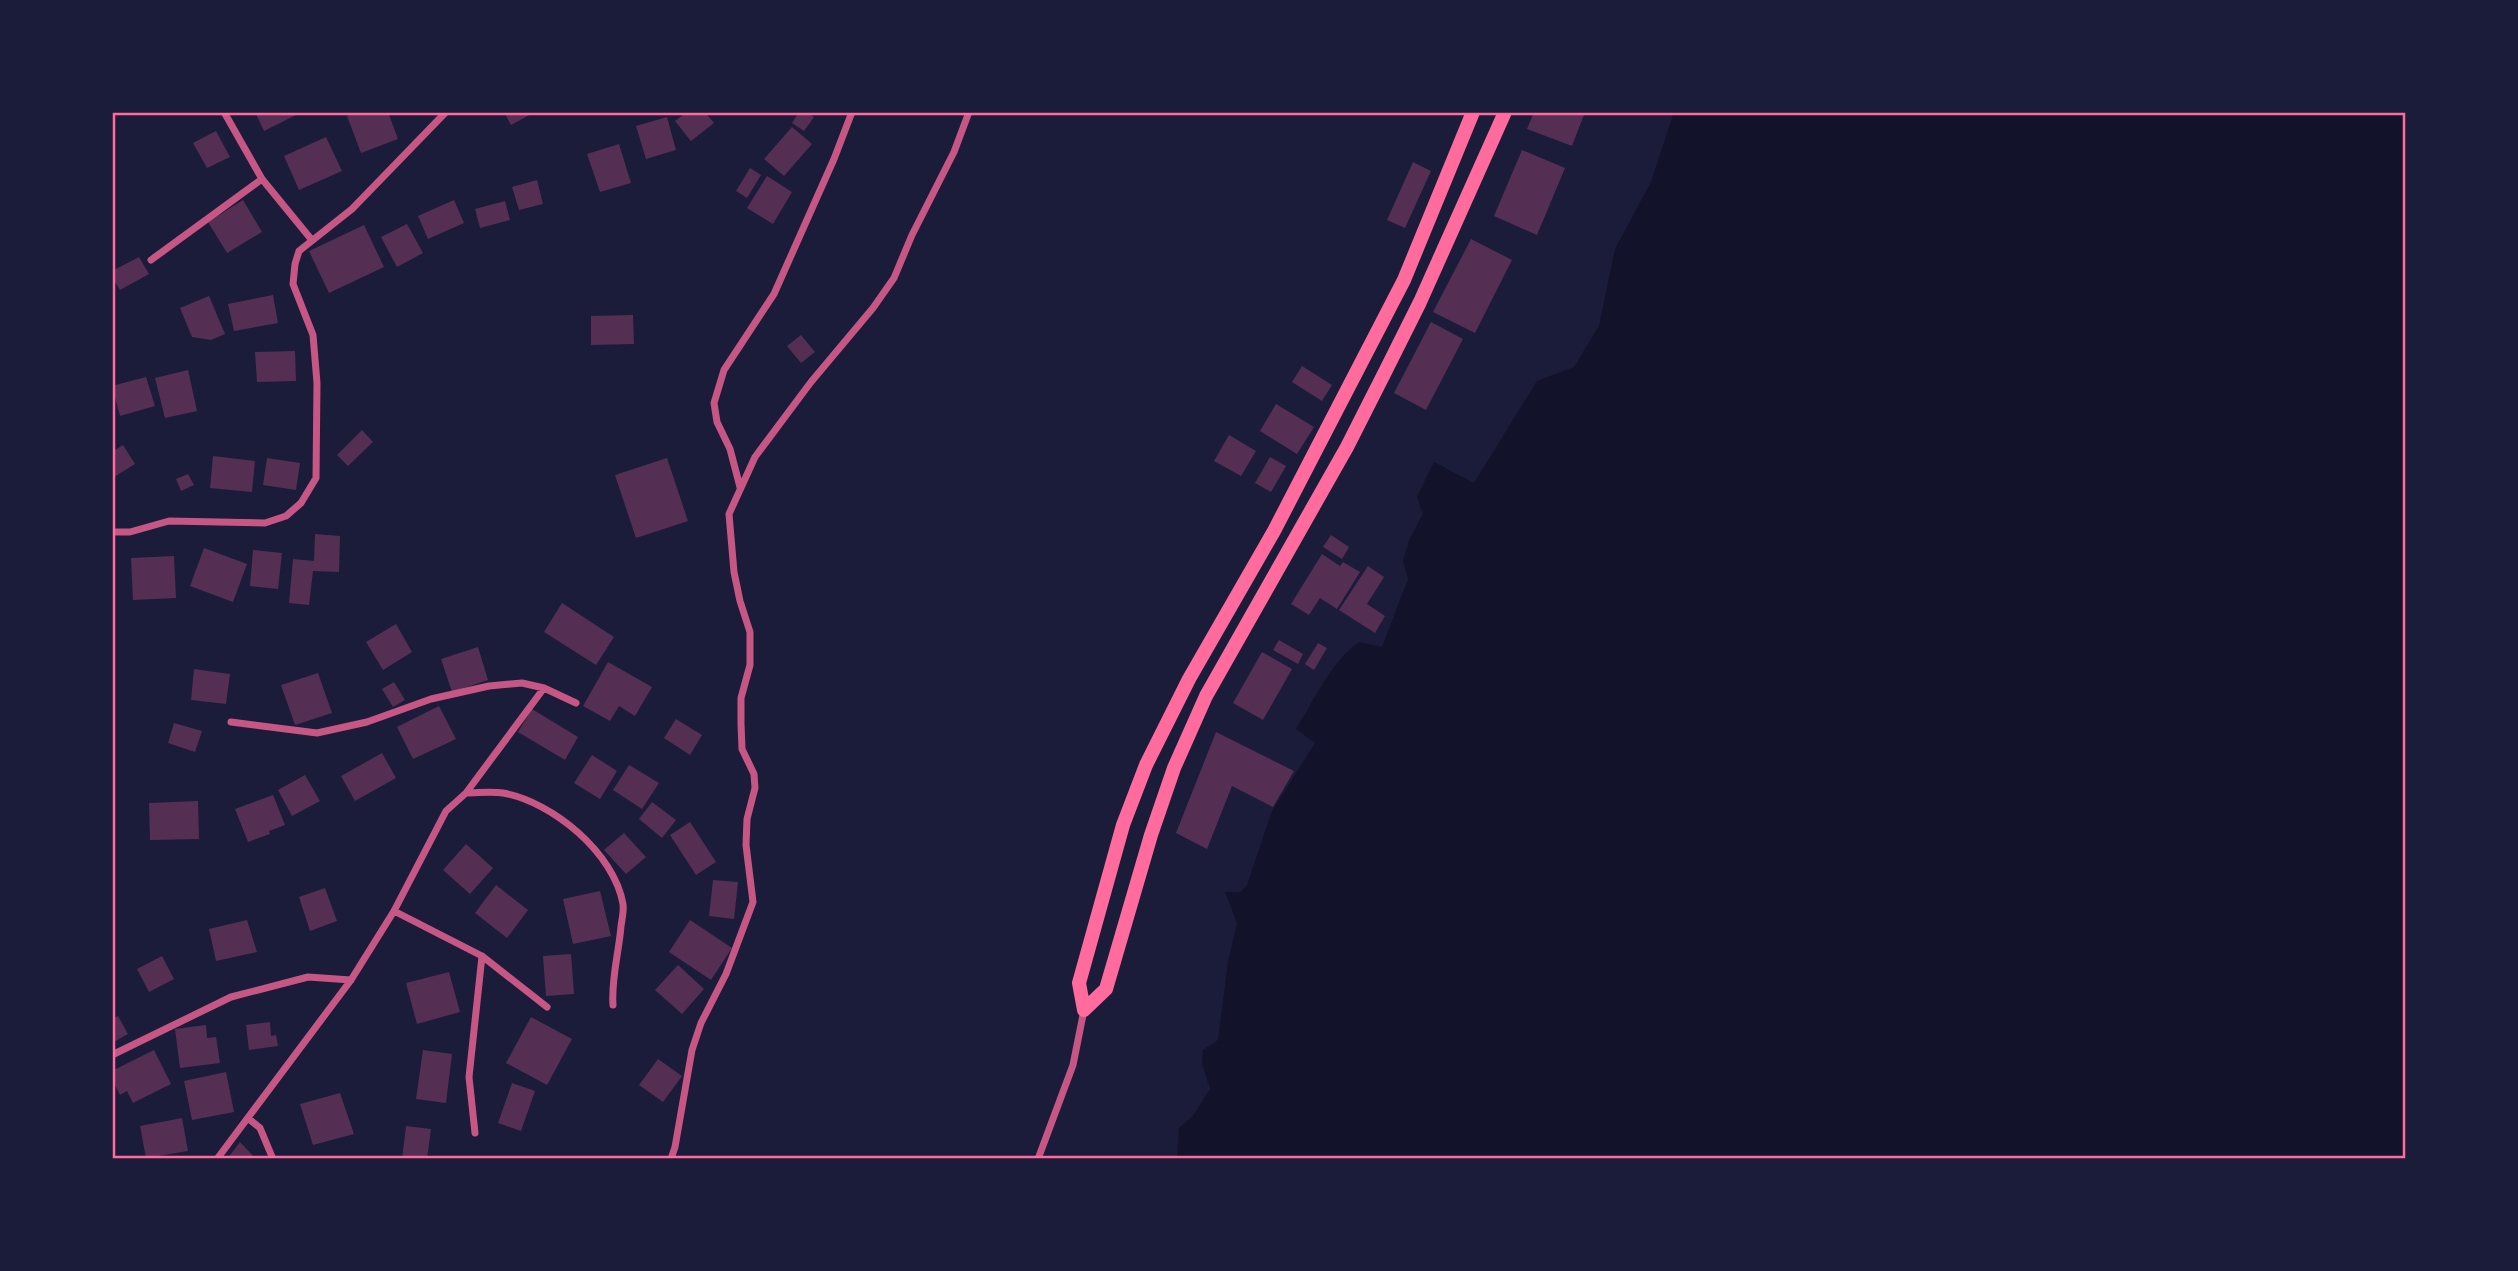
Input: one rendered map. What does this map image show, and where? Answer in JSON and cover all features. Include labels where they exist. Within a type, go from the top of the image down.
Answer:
[{"type":"main road","points":[[1084,1010],[1079,983],[1123,825],[1146,765],[1189,680],[1300,482],[1404,280],[1473,112]]},
{"type":"main road","points":[[1084,1010],[1106,989],[1151,835],[1174,768],[1206,696],[1347,447],[1420,302],[1506,112]]},
{"type":"street","points":[[224,112],[262,179],[312,239]]},
{"type":"street","points":[[112,532],[130,532],[169,521],[265,523],[286,516],[301,503],[316,478],[317,383],[313,335],[293,284],[299,251],[352,209],[446,112]]},
{"type":"street","points":[[740,488],[730,449],[717,422],[714,403],[724,370],[774,294],[852,112]]},
{"type":"street","points":[[671,1159],[692,1050],[701,1023],[726,974],[753,902],[746,845],[747,819],[755,788],[754,774],[742,749],[741,698],[750,665],[750,632],[734,572],[729,514],[754,457],[894,278],[912,235],[954,152],[969,112]]},
{"type":"street","points":[[151,260],[262,179]]},
{"type":"street","points":[[232,722],[317,733],[368,722],[431,699],[489,686],[522,682],[544,688],[576,703]]},
{"type":"street","points":[[217,1159],[250,1119],[351,980],[394,911],[446,811],[466,793],[544,688]]},
{"type":"street","points":[[466,793],[502,793],[536,803],[564,820],[593,847],[612,876],[623,905],[612,988],[613,1005]]},
{"type":"street","points":[[394,911],[482,956],[547,1007]]},
{"type":"street","points":[[475,1133],[469,1077],[482,956]]},
{"type":"street","points":[[112,1055],[231,997],[309,977],[351,980]]},
{"type":"street","points":[[1038,1159],[1073,1065],[1084,1010]]},
{"type":"street","points":[[250,1119],[260,1128],[273,1159]]},
{"type":"shaded area","points":[[1674,112],[2406,112],[2406,1159],[1177,1159],[1179,1128],[1193,1116],[1210,1089],[1202,1063],[1203,1050],[1218,1040],[1228,962],[1237,923],[1225,892],[1241,892],[1247,885],[1272,811],[1315,743],[1296,729],[1331,671],[1349,651],[1359,642],[1382,647],[1408,579],[1403,561],[1410,538],[1423,514],[1417,497],[1434,462],[1474,483],[1537,381],[1574,367],[1599,326],[1615,249],[1651,182]]},
{"type":"building","points":[[255,112],[302,112],[264,131]]},
{"type":"building","points":[[358,112],[388,112],[398,139],[361,153],[347,116]]},
{"type":"building","points":[[504,112],[535,112],[511,125]]},
{"type":"building","points":[[687,112],[705,112],[714,123],[691,141],[675,121]]},
{"type":"building","points":[[799,112],[806,112],[814,117],[804,131],[792,123]]},
{"type":"building","points":[[1534,112],[1585,112],[1572,146],[1527,129]]},
{"type":"building","points":[[667,117],[676,150],[646,159],[636,126]]},
{"type":"building","points":[[792,127],[812,144],[784,176],[764,159]]},
{"type":"building","points":[[216,131],[230,157],[207,168],[193,143]]},
{"type":"building","points":[[326,137],[342,171],[299,190],[284,156]]},
{"type":"building","points":[[619,144],[631,183],[600,192],[587,154]]},
{"type":"building","points":[[1522,150],[1565,168],[1537,235],[1494,216]]},
{"type":"building","points":[[1413,162],[1431,171],[1405,228],[1387,220]]},
{"type":"building","points":[[750,168],[761,175],[747,198],[736,191]]},
{"type":"building","points":[[767,176],[792,192],[773,224],[747,208]]},
{"type":"building","points":[[537,180],[543,204],[519,210],[512,187]]},
{"type":"building","points":[[243,200],[262,232],[227,253],[208,222]]},
{"type":"building","points":[[454,200],[464,223],[428,239],[418,216]]},
{"type":"building","points":[[505,201],[510,220],[480,228],[475,209]]},
{"type":"building","points":[[407,224],[423,253],[397,267],[381,237]]},
{"type":"building","points":[[364,225],[384,267],[329,293],[309,251]]},
{"type":"building","points":[[1471,239],[1512,260],[1475,333],[1433,312]]},
{"type":"building","points":[[139,257],[149,274],[120,290],[112,277],[112,271]]},
{"type":"building","points":[[273,295],[278,323],[234,331],[228,304]]},
{"type":"building","points":[[209,296],[225,334],[211,340],[192,337],[180,308]]},
{"type":"building","points":[[633,315],[634,344],[591,345],[591,316]]},
{"type":"building","points":[[1431,322],[1463,339],[1426,410],[1394,393]]},
{"type":"building","points":[[801,335],[815,352],[801,363],[787,346]]},
{"type":"building","points":[[295,351],[296,381],[257,382],[255,352]]},
{"type":"building","points":[[1302,366],[1332,385],[1322,401],[1292,382]]},
{"type":"building","points":[[188,370],[197,411],[165,418],[155,378]]},
{"type":"building","points":[[146,377],[155,406],[120,416],[112,386]]},
{"type":"building","points":[[1276,404],[1314,427],[1297,454],[1260,431]]},
{"type":"building","points":[[362,430],[373,442],[348,466],[337,455]]},
{"type":"building","points":[[1229,435],[1256,451],[1241,476],[1214,461]]},
{"type":"building","points":[[123,445],[135,464],[114,477],[112,452]]},
{"type":"building","points":[[213,456],[255,461],[252,492],[210,488]]},
{"type":"building","points":[[1270,457],[1286,466],[1271,492],[1255,483]]},
{"type":"building","points":[[267,458],[300,463],[296,490],[263,485]]},
{"type":"building","points":[[667,458],[688,521],[636,538],[615,475]]},
{"type":"building","points":[[188,474],[194,485],[181,491],[176,479]]},
{"type":"building","points":[[315,534],[340,536],[339,572],[313,571],[309,605],[289,603],[293,559],[314,561]]},
{"type":"building","points":[[1331,535],[1349,547],[1342,559],[1323,547]]},
{"type":"building","points":[[204,548],[247,564],[233,602],[190,586]]},
{"type":"building","points":[[253,550],[282,553],[278,589],[250,586]]},
{"type":"building","points":[[1322,554],[1340,566],[1343,562],[1360,572],[1337,609],[1320,598],[1309,615],[1291,604]]},
{"type":"building","points":[[174,556],[176,598],[133,600],[131,558]]},
{"type":"building","points":[[1368,566],[1384,577],[1367,604],[1385,616],[1375,633],[1339,610]]},
{"type":"building","points":[[562,603],[614,637],[596,665],[544,632]]},
{"type":"building","points":[[396,624],[412,652],[383,670],[366,642]]},
{"type":"building","points":[[1279,640],[1303,654],[1298,664],[1273,650]]},
{"type":"building","points":[[1318,643],[1327,648],[1314,670],[1305,664]]},
{"type":"building","points":[[478,647],[488,680],[452,692],[441,659]]},
{"type":"building","points":[[1262,652],[1292,669],[1263,720],[1233,703]]},
{"type":"building","points":[[608,662],[652,687],[635,716],[619,706],[610,721],[583,706]]},
{"type":"building","points":[[194,669],[230,674],[226,704],[191,700]]},
{"type":"building","points":[[318,673],[332,713],[295,725],[281,685]]},
{"type":"building","points":[[394,682],[405,700],[393,707],[382,689]]},
{"type":"building","points":[[439,706],[456,739],[413,759],[397,727]]},
{"type":"building","points":[[532,709],[578,737],[565,760],[518,732]]},
{"type":"building","points":[[676,719],[702,735],[690,755],[664,738]]},
{"type":"building","points":[[174,723],[202,731],[195,752],[168,743]]},
{"type":"building","points":[[1216,732],[1294,771],[1273,807],[1232,786],[1207,849],[1176,833]]},
{"type":"building","points":[[382,753],[396,778],[355,801],[341,776]]},
{"type":"building","points":[[592,755],[617,771],[600,799],[574,783]]},
{"type":"building","points":[[629,765],[659,783],[642,809],[613,790]]},
{"type":"building","points":[[305,775],[320,801],[292,816],[278,790]]},
{"type":"building","points":[[273,795],[285,825],[248,842],[235,809]]},
{"type":"building","points":[[198,801],[199,839],[150,840],[149,803]]},
{"type":"building","points":[[652,802],[676,820],[662,838],[639,819]]},
{"type":"building","points":[[690,822],[716,862],[696,875],[670,835]]},
{"type":"building","points":[[624,833],[646,857],[626,874],[604,850]]},
{"type":"building","points":[[466,844],[493,868],[470,894],[443,870]]},
{"type":"building","points":[[713,880],[738,882],[734,919],[709,916]]},
{"type":"building","points":[[496,885],[528,910],[507,938],[475,913]]},
{"type":"building","points":[[325,888],[337,921],[310,931],[299,897]]},
{"type":"building","points":[[600,891],[611,936],[573,944],[563,899]]},
{"type":"building","points":[[247,920],[257,952],[216,961],[209,929]]},
{"type":"building","points":[[690,920],[732,948],[711,980],[669,952]]},
{"type":"building","points":[[571,954],[574,994],[546,996],[543,956]]},
{"type":"building","points":[[162,956],[174,979],[149,992],[137,969]]},
{"type":"building","points":[[678,965],[704,989],[682,1014],[655,990]]},
{"type":"building","points":[[449,972],[460,1012],[417,1024],[406,983]]},
{"type":"building","points":[[118,1016],[128,1034],[112,1043],[112,1019]]},
{"type":"building","points":[[531,1017],[572,1039],[547,1085],[506,1063]]},
{"type":"building","points":[[270,1022],[271,1036],[276,1035],[278,1046],[249,1050],[246,1025]]},
{"type":"building","points":[[206,1025],[207,1038],[216,1037],[220,1063],[180,1068],[175,1029]]},
{"type":"building","points":[[154,1050],[171,1084],[133,1103],[127,1091],[120,1095],[112,1079],[112,1071]]},
{"type":"building","points":[[423,1050],[452,1054],[446,1103],[416,1099]]},
{"type":"building","points":[[658,1059],[682,1076],[663,1102],[639,1085]]},
{"type":"building","points":[[226,1072],[234,1112],[192,1120],[184,1081]]},
{"type":"building","points":[[512,1083],[535,1091],[521,1131],[498,1123]]},
{"type":"building","points":[[340,1093],[354,1134],[313,1145],[300,1104]]},
{"type":"building","points":[[182,1118],[188,1151],[146,1158],[140,1126]]},
{"type":"building","points":[[406,1126],[431,1129],[427,1159],[402,1159]]},
{"type":"building","points":[[240,1142],[256,1159],[227,1159]]}]
